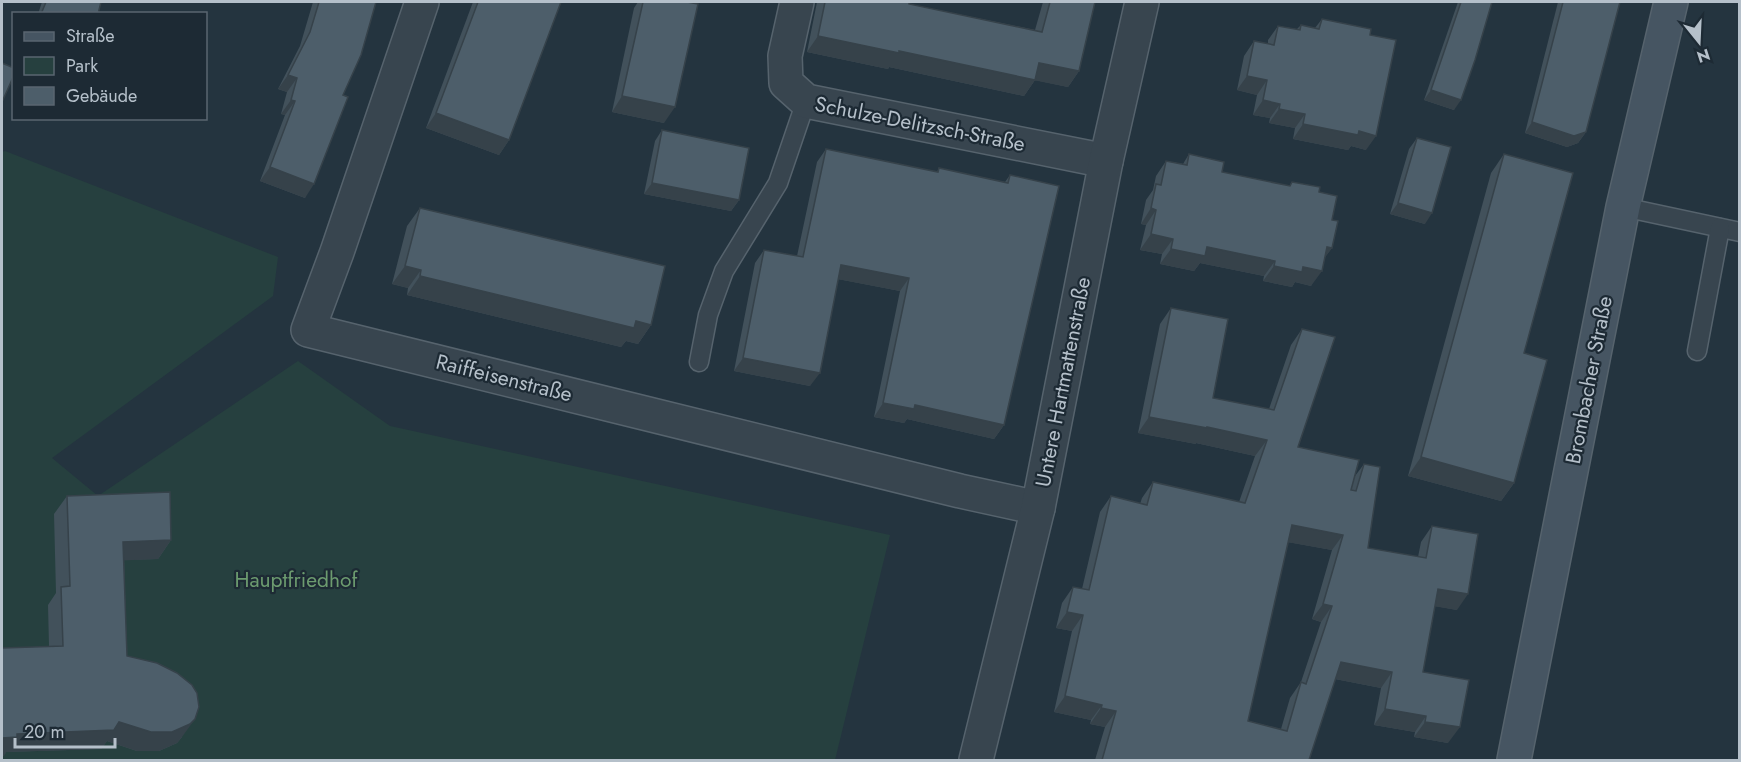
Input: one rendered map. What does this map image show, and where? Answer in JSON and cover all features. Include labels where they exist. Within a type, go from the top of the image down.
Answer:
[{"type":"main road","name":"Brombacher Straße","points":[[1514,760],[1623,207],[1671,2]]},
{"type":"street","name":"Raiffeisenstraße","points":[[422,2],[308,330],[960,491],[1038,508]]},
{"type":"street","name":"Schulze-Delitzsch-Straße","points":[[797,2],[785,56],[786,82],[806,101],[1106,161]]},
{"type":"street","name":"Untere Hartmattenstraße","points":[[976,760],[1038,508],[1106,161],[1142,2]]},
{"type":"lane","points":[[699,362],[708,315],[724,271],[778,183],[806,101]]},
{"type":"lane","points":[[1623,207],[1740,232]]},
{"type":"lane","points":[[1697,351],[1720,228]]},
{"type":"green space","name":"Hauptfriedhof","points":[[5,151],[278,257],[273,296],[52,458],[98,496],[298,361],[390,426],[890,535],[835,760],[2,760],[2,152]]},
{"type":"building","points":[[46,2],[101,2],[98,12],[42,12]]},
{"type":"building","points":[[319,2],[376,2],[361,55],[343,95],[348,97],[314,184],[270,167],[295,101],[291,100],[297,78],[288,75],[310,32]]},
{"type":"building","points":[[478,2],[561,2],[509,140],[436,113]]},
{"type":"building","points":[[643,2],[698,4],[675,107],[622,96]]},
{"type":"building","points":[[825,2],[909,2],[909,4],[1042,32],[1050,2],[1095,2],[1079,71],[1039,63],[1035,80],[818,36]]},
{"type":"building","points":[[1461,2],[1492,2],[1461,100],[1431,90]]},
{"type":"building","points":[[1563,2],[1620,2],[1586,132],[1574,136],[1532,122]]},
{"type":"building","points":[[1322,19],[1371,29],[1370,35],[1396,40],[1376,136],[1359,131],[1358,135],[1303,124],[1305,114],[1279,109],[1280,104],[1263,100],[1267,80],[1247,76],[1254,41],[1274,45],[1278,26],[1300,30],[1301,25],[1319,29]]},
{"type":"building","points":[[2,63],[12,67],[12,80],[2,102]]},
{"type":"building","points":[[662,130],[749,148],[739,200],[652,183]]},
{"type":"building","points":[[1417,138],[1451,147],[1432,213],[1398,203]]},
{"type":"building","points":[[826,149],[938,172],[939,168],[1008,183],[1010,175],[1059,186],[1004,425],[915,405],[914,409],[883,403],[909,278],[841,265],[820,373],[743,358],[764,250],[803,257]]},
{"type":"building","points":[[1189,154],[1224,162],[1222,172],[1290,186],[1292,182],[1320,187],[1319,192],[1337,196],[1332,220],[1338,221],[1332,248],[1327,247],[1322,271],[1303,267],[1302,272],[1274,266],[1275,261],[1207,247],[1205,256],[1171,249],[1173,239],[1151,234],[1156,210],[1151,208],[1156,184],[1161,185],[1166,161],[1187,165]]},
{"type":"building","points":[[1504,154],[1573,173],[1524,353],[1547,360],[1514,483],[1421,457]]},
{"type":"building","points":[[420,208],[665,266],[651,325],[636,321],[634,328],[420,276],[421,270],[405,266]]},
{"type":"building","points":[[1171,308],[1228,319],[1213,398],[1274,410],[1302,329],[1335,337],[1298,447],[1359,460],[1351,490],[1356,491],[1364,464],[1380,467],[1368,548],[1426,558],[1432,526],[1478,534],[1468,594],[1438,589],[1423,672],[1469,680],[1460,727],[1425,722],[1426,716],[1385,709],[1392,672],[1341,662],[1309,760],[1102,760],[1116,711],[1101,708],[1102,705],[1065,696],[1083,615],[1067,612],[1073,587],[1089,590],[1111,496],[1147,505],[1153,482],[1245,503],[1267,440],[1149,417]],"holes":[[[1292,525],[1343,535],[1323,604],[1332,606],[1306,684],[1301,682],[1287,731],[1248,721]]]},
{"type":"building","points":[[170,492],[171,540],[123,542],[127,656],[157,663],[177,673],[192,685],[197,693],[199,707],[195,719],[190,724],[172,732],[151,732],[119,722],[114,730],[17,734],[17,737],[2,738],[2,648],[63,646],[61,587],[70,586],[67,496]]}]
